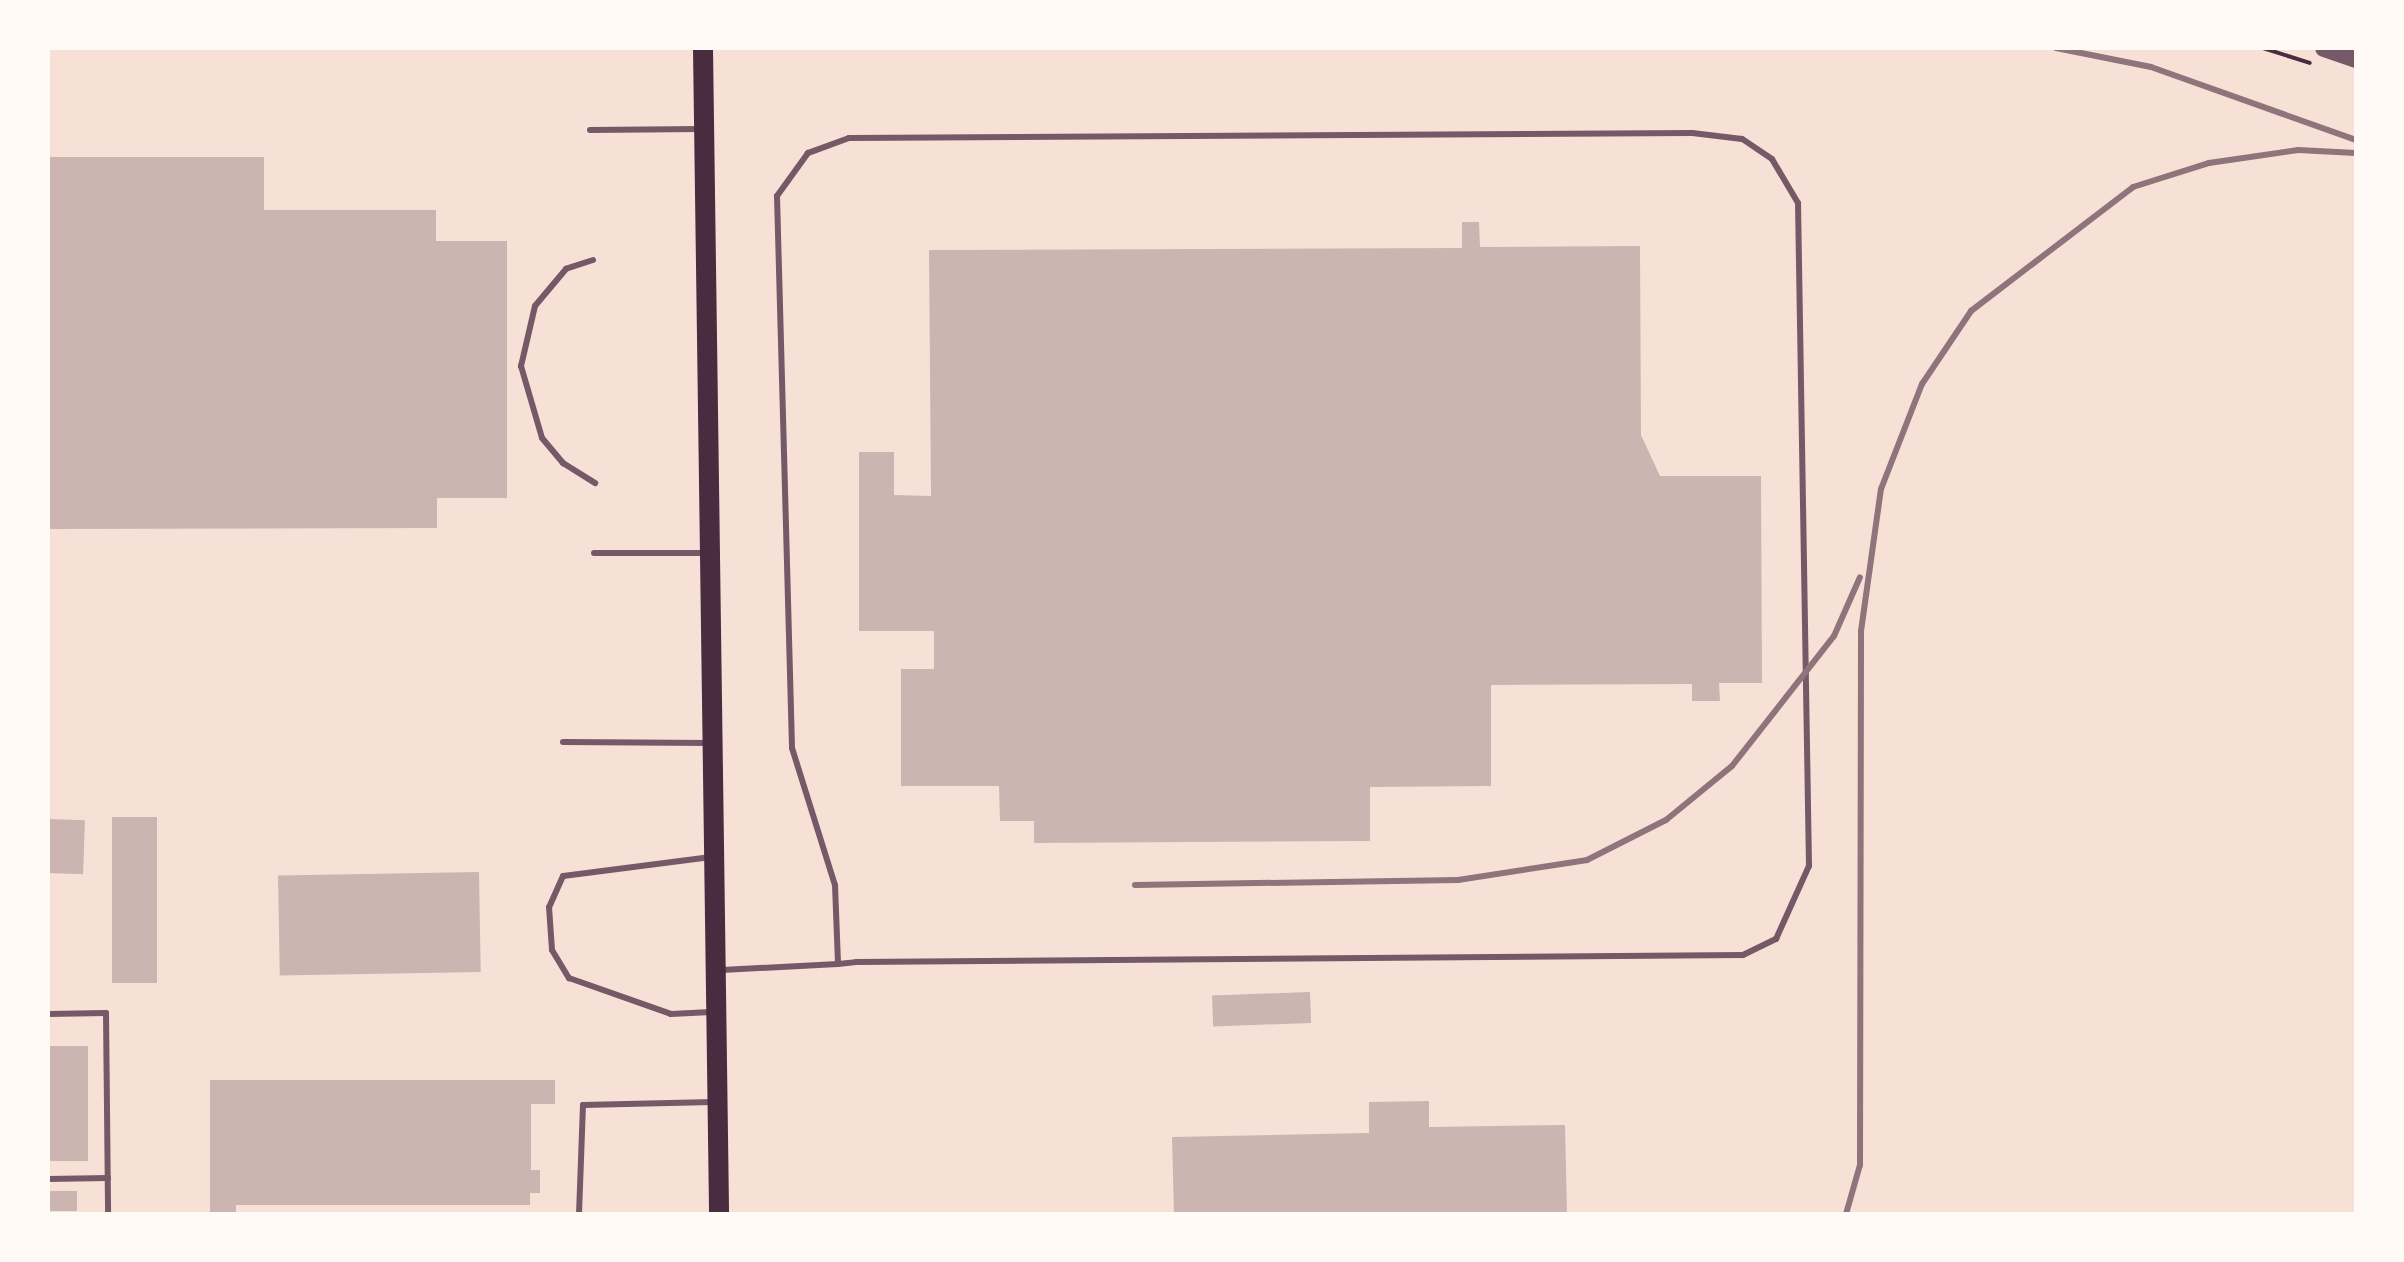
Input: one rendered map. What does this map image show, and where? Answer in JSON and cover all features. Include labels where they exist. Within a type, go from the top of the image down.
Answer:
[{"type":"main road","points":[[703,48],[719,970],[719,1214]]},
{"type":"street","points":[[2324,48],[2356,59]]},
{"type":"lane","points":[[590,130],[703,129]]},
{"type":"lane","points":[[719,970],[838,964],[1743,954],[1776,940],[1809,866],[1798,203],[1772,160],[1742,139],[1692,133],[849,138],[808,153],[778,196],[792,748],[836,884],[838,964]]},
{"type":"lane","points":[[593,260],[566,270],[535,306],[521,366],[528,407],[542,438],[563,462],[596,483]]},
{"type":"lane","points":[[594,553],[712,553]]},
{"type":"lane","points":[[563,742],[715,743]]},
{"type":"lane","points":[[717,857],[563,876],[549,907],[552,950],[569,978],[671,1014],[719,1012]]},
{"type":"lane","points":[[48,1014],[106,1013],[108,1214]]},
{"type":"lane","points":[[579,1214],[582,1105],[719,1102]]},
{"type":"lane","points":[[48,1179],[108,1178]]},
{"type":"building","points":[[48,157],[264,157],[264,210],[436,210],[436,241],[507,241],[507,498],[437,498],[437,528],[48,529]]},
{"type":"building","points":[[1462,222],[1479,222],[1480,247],[1640,246],[1641,435],[1660,476],[1761,476],[1762,683],[1719,683],[1720,701],[1692,701],[1692,684],[1491,685],[1491,786],[1370,787],[1370,841],[1034,843],[1034,821],[1000,821],[999,786],[901,786],[901,669],[934,669],[934,631],[859,631],[859,452],[894,452],[894,495],[931,496],[929,250],[1462,248]]},
{"type":"building","points":[[112,817],[157,817],[157,983],[112,983]]},
{"type":"building","points":[[48,819],[85,820],[83,874],[48,873]]},
{"type":"building","points":[[479,872],[481,972],[280,975],[278,876]]},
{"type":"building","points":[[1310,992],[1311,1023],[1213,1026],[1212,995]]},
{"type":"building","points":[[48,1046],[88,1046],[88,1161],[48,1161]]},
{"type":"building","points":[[210,1080],[555,1080],[555,1104],[531,1104],[531,1170],[540,1170],[540,1193],[530,1193],[530,1205],[236,1205],[236,1214],[210,1214]]},
{"type":"building","points":[[1429,1101],[1429,1127],[1565,1125],[1567,1214],[1174,1214],[1172,1137],[1369,1133],[1369,1102]]},
{"type":"building","points":[[48,1191],[77,1191],[77,1211],[48,1211]]},
{"type":"railway","points":[[2056,48],[2151,67],[2356,140]]},
{"type":"railway","points":[[1846,1214],[1860,1165],[1861,631],[1881,489],[1922,384],[1971,311],[2133,187],[2209,163],[2298,150],[2356,153]]},
{"type":"railway","points":[[1135,885],[1458,880],[1587,860],[1666,820],[1732,766],[1834,636],[1860,577]]}]
